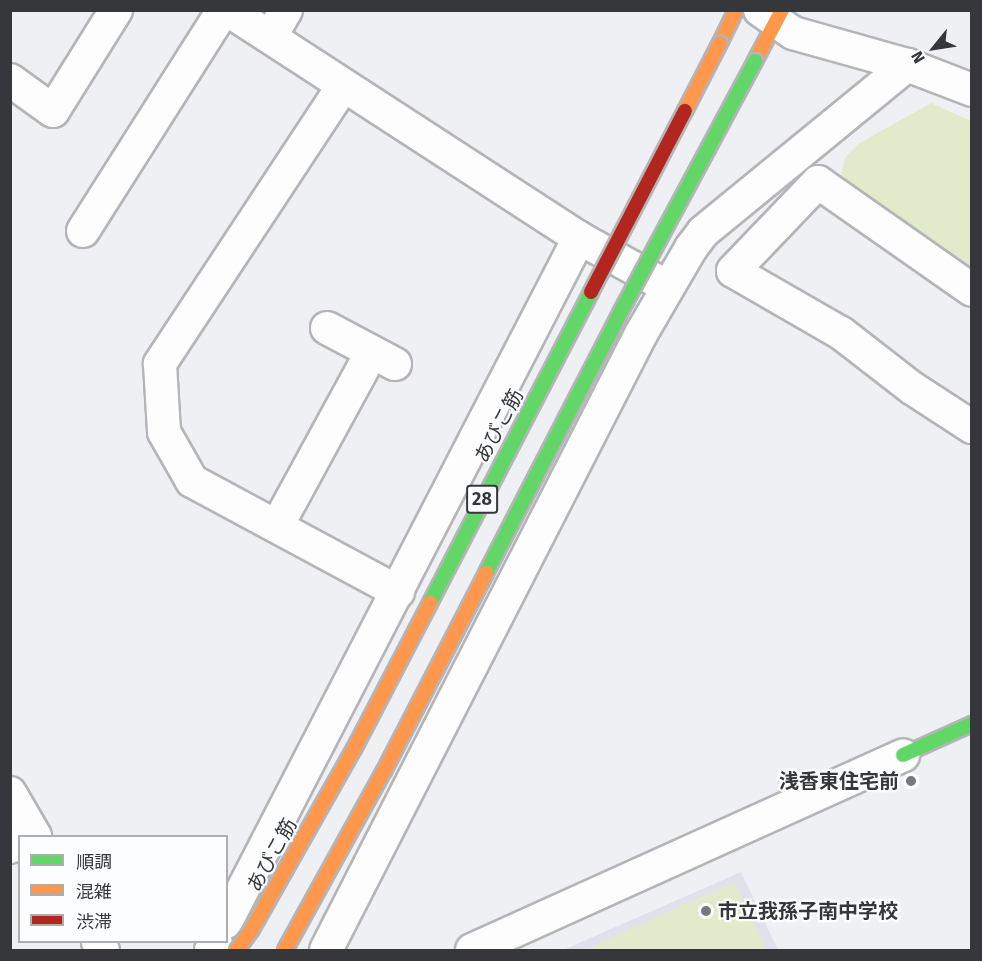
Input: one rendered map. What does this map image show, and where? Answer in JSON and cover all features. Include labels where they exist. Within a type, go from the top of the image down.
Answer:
[{"type":"main road","name":"あびこ筋","points":[[237,951],[252,929],[354,749],[736,10]]},
{"type":"main road","name":"28","points":[[285,951],[384,771],[620,313],[755,61],[772,15]]},
{"type":"main road","points":[[903,755],[972,724]]},
{"type":"street","points":[[10,80],[53,111],[116,10]]},
{"type":"street","points":[[83,231],[110,211],[223,10]]},
{"type":"street","points":[[228,10],[279,23],[343,86],[579,238],[667,287]]},
{"type":"street","points":[[772,15],[793,33],[907,65],[972,90]]},
{"type":"street","points":[[326,951],[667,287],[703,231],[907,65]]},
{"type":"street","points":[[343,86],[160,364],[164,432],[192,481],[398,592]]},
{"type":"street","points":[[972,290],[818,182],[733,271],[841,333],[912,388],[972,427]]},
{"type":"street","points":[[228,918],[579,238]]},
{"type":"street","points":[[277,526],[383,358],[327,328]]},
{"type":"street","points":[[318,746],[350,730],[403,759],[409,788]]},
{"type":"street","points":[[472,951],[903,755]]},
{"type":"street","points":[[10,793],[24,835]]},
{"type":"shaded area","name":"市立我孫子南中学校","points":[[741,872],[778,950],[563,950]]},
{"type":"green space","points":[[931,103],[971,121],[971,275],[839,183],[845,158],[858,144]]},
{"type":"green space","name":"市立我孫子南中学校","points":[[734,882],[767,950],[584,950]]},
{"type":"traffic: fast","points":[[486,573],[620,313],[755,61]]},
{"type":"traffic: fast","points":[[430,603],[591,292]]},
{"type":"traffic: fast","points":[[903,755],[972,724]]},
{"type":"traffic: slow","points":[[720,43],[736,10]]},
{"type":"traffic: slow","points":[[755,61],[782,10]]},
{"type":"traffic: slow","points":[[685,111],[720,43]]},
{"type":"traffic: slow","points":[[285,950],[384,771],[486,573]]},
{"type":"traffic: slow","points":[[237,950],[252,929],[354,749],[430,603]]},
{"type":"traffic: jam","points":[[591,292],[685,111]]},
{"type":"place","name":"浅香東住宅前","points":[[911,781]]},
{"type":"place","name":"市立我孫子南中学校","points":[[706,911]]}]
